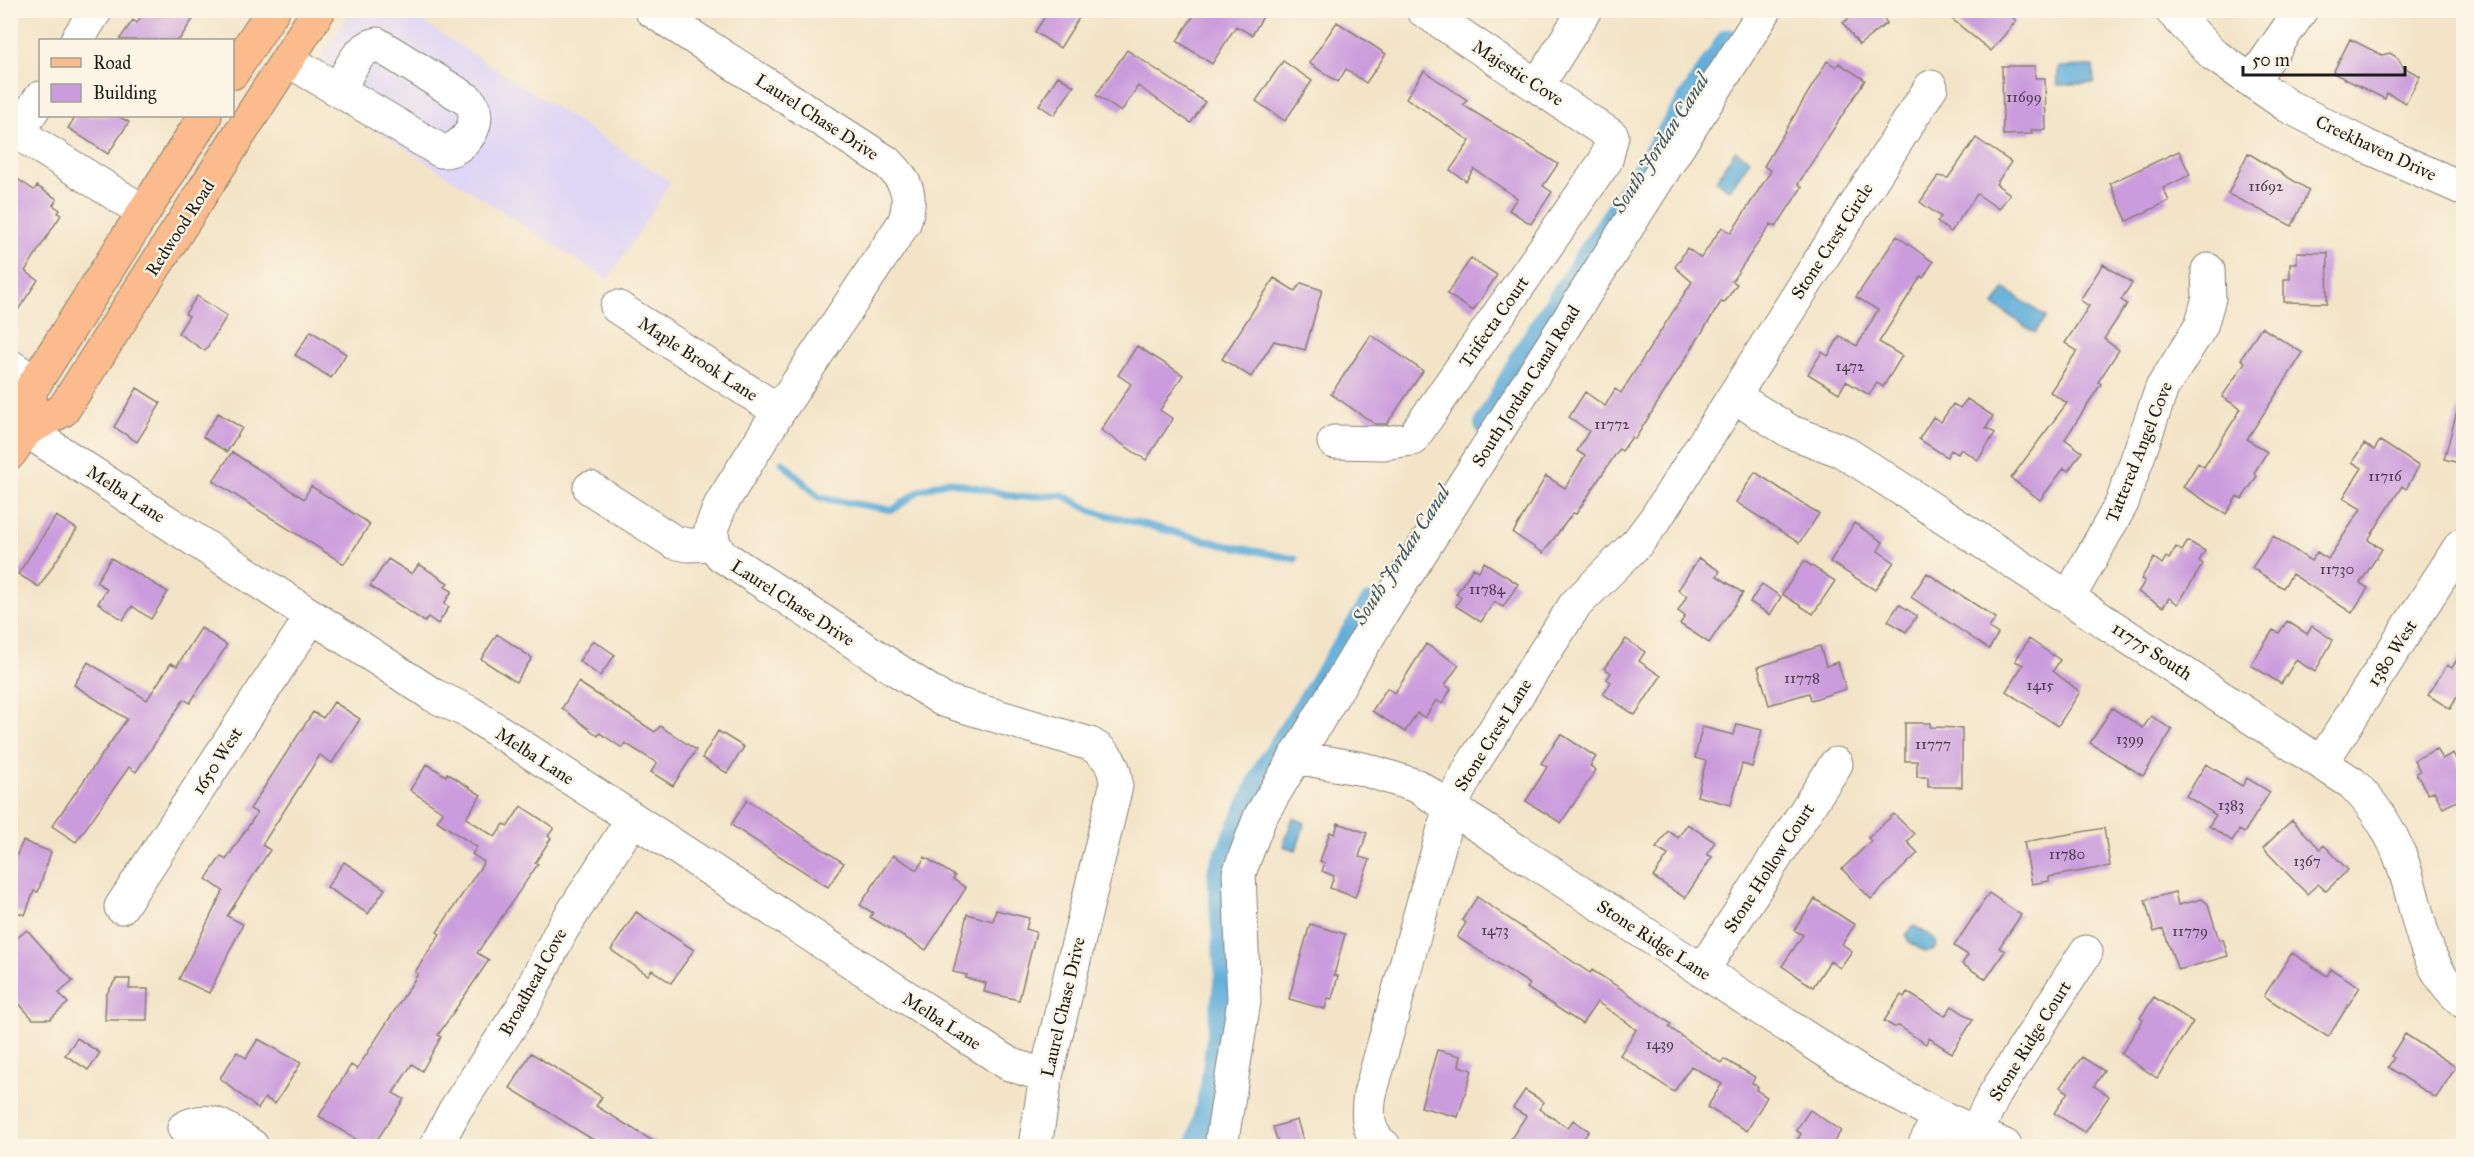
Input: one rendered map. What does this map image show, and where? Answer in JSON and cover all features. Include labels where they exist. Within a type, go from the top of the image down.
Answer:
[{"type":"main road","points":[[234,71],[273,10]]},
{"type":"main road","name":"Redwood Road","points":[[18,441],[63,410],[319,10]]},
{"type":"main road","points":[[18,441],[31,389],[23,374],[144,212],[204,117]]},
{"type":"street","points":[[77,39],[96,10]]},
{"type":"street","name":"Laurel Chase Drive","points":[[651,10],[888,163],[901,175],[910,193],[909,208],[904,223],[779,411],[715,516],[711,529],[714,544],[721,555],[731,563],[943,700],[1090,744],[1110,760],[1115,772],[1116,786],[1046,1076],[1035,1146]]},
{"type":"street","name":"Majestic Cove","points":[[1423,10],[1612,136]]},
{"type":"street","points":[[1538,85],[1585,10]]},
{"type":"street","name":"South Jordan Canal Road","points":[[1221,1146],[1244,1001],[1239,873],[1260,817],[1381,615],[1765,10]]},
{"type":"street","name":"Creekhaven Drive","points":[[2171,10],[2214,55],[2288,106],[2366,146],[2463,189]]},
{"type":"street","points":[[2252,81],[2301,10]]},
{"type":"street","points":[[288,60],[339,90]]},
{"type":"street","name":"Stone Crest Circle","points":[[1735,397],[1755,360],[1931,87]]},
{"type":"street","points":[[39,99],[14,131],[144,212]]},
{"type":"street","name":"Trifecta Court","points":[[1334,442],[1384,443],[1412,439],[1606,160],[1612,136]]},
{"type":"street","name":"Tattered Angel Cove","points":[[2069,597],[2122,503],[2162,388],[2201,326],[2209,298],[2208,270]]},
{"type":"street","name":"Maple Brook Lane","points":[[617,307],[779,411]]},
{"type":"street","name":"11775 South","points":[[1735,397],[1791,432],[1842,451],[2352,783],[2373,804],[2390,830],[2401,858],[2423,944],[2436,970],[2463,1002]]},
{"type":"street","name":"Stone Crest Lane","points":[[1377,1138],[1367,1111],[1370,1094],[1450,807],[1472,765],[1575,605],[1644,534],[1735,397]]},
{"type":"street","name":"Melba Lane","points":[[18,441],[312,616],[433,695],[469,712],[1009,1064],[1046,1076]]},
{"type":"street","points":[[590,488],[674,542],[687,545],[714,544]]},
{"type":"street","name":"1380 West","points":[[2322,762],[2461,545]]},
{"type":"street","name":"1650 West","points":[[121,907],[312,616]]},
{"type":"street","name":"Stone Ridge Lane","points":[[1295,757],[1390,777],[1417,786],[1865,1076],[1939,1116],[2005,1146]]},
{"type":"street","name":"Stone Hollow Court","points":[[1702,971],[1836,764]]},
{"type":"street","name":"Broadhead Cove","points":[[436,1146],[455,1110],[524,1005],[561,931],[632,820]]},
{"type":"street","name":"Stone Ridge Court","points":[[1976,1132],[1995,1094],[2086,952]]},
{"type":"street","points":[[1924,1146],[1939,1116]]},
{"type":"street","points":[[184,1128],[202,1121],[212,1122],[252,1146]]},
{"type":"shaded area","points":[[351,11],[406,11],[671,182],[608,280],[304,83]]},
{"type":"water","points":[[2093,66],[2094,83],[2058,85],[2058,67]]},
{"type":"water","points":[[1735,150],[1750,160],[1730,190],[1716,181]]},
{"type":"water","points":[[2005,289],[2046,317],[2035,333],[1994,305]]},
{"type":"water","points":[[1293,818],[1305,823],[1296,850],[1283,846]]},
{"type":"water","points":[[1914,926],[1934,938],[1937,945],[1933,951],[1925,952],[1909,942],[1906,935]]},
{"type":"building","points":[[145,10],[199,10],[180,39],[120,39],[133,20],[137,23]]},
{"type":"building","points":[[1049,10],[1084,10],[1060,48],[1035,32]]},
{"type":"building","points":[[1197,10],[1267,10],[1252,35],[1236,26],[1212,64],[1177,41]]},
{"type":"building","points":[[1860,10],[1878,10],[1887,23],[1859,45],[1843,23]]},
{"type":"building","points":[[1941,10],[2020,10],[2013,18],[2016,21],[1991,51]]},
{"type":"building","points":[[1337,22],[1386,54],[1366,83],[1346,69],[1338,82],[1309,63]]},
{"type":"building","points":[[2350,39],[2382,55],[2390,53],[2398,58],[2403,67],[2420,76],[2406,103],[2387,93],[2385,99],[2333,73]]},
{"type":"building","points":[[1127,50],[1205,102],[1191,123],[1138,86],[1121,112],[1096,95]]},
{"type":"building","points":[[1283,61],[1312,81],[1285,121],[1256,101]]},
{"type":"building","points":[[1827,61],[1836,67],[1839,63],[1865,80],[1798,184],[1802,187],[1776,227],[1771,224],[1732,281],[1737,284],[1724,303],[1721,302],[1635,439],[1632,437],[1622,451],[1619,449],[1576,514],[1573,513],[1543,553],[1513,533],[1546,476],[1565,488],[1585,456],[1577,451],[1589,431],[1569,417],[1585,392],[1605,406],[1615,389],[1621,393],[1692,282],[1675,267],[1687,248],[1701,258],[1722,227],[1731,233],[1771,171],[1764,166]]},
{"type":"building","points":[[2002,66],[2035,66],[2035,78],[2045,78],[2046,130],[2031,130],[2032,134],[2003,135]]},
{"type":"building","points":[[1424,71],[1467,100],[1463,105],[1558,164],[1543,186],[1552,192],[1531,224],[1509,210],[1517,198],[1474,169],[1466,181],[1450,170],[1470,141],[1406,98]]},
{"type":"building","points":[[1058,76],[1074,86],[1054,115],[1039,105]]},
{"type":"building","points":[[75,117],[120,117],[129,122],[108,154],[68,128]]},
{"type":"building","points":[[1976,138],[2011,162],[1996,184],[2010,194],[1999,209],[1977,194],[1951,232],[1937,222],[1941,217],[1920,202],[1938,176],[1948,178]]},
{"type":"building","points":[[2179,151],[2190,175],[2163,188],[2169,201],[2127,221],[2110,183]]},
{"type":"building","points":[[2248,153],[2309,190],[2292,226],[2228,194]]},
{"type":"building","points":[[10,174],[34,190],[37,186],[57,199],[53,205],[60,210],[58,213],[61,215],[25,271],[38,280],[10,322]]},
{"type":"building","points":[[1897,236],[1933,262],[1923,278],[1921,276],[1879,342],[1902,356],[1883,387],[1877,383],[1869,395],[1846,381],[1839,393],[1808,374],[1822,352],[1828,356],[1840,336],[1857,346],[1878,310],[1856,297]]},
{"type":"building","points":[[2297,252],[2328,253],[2327,303],[2284,302],[2284,279],[2290,279],[2290,263],[2297,263]]},
{"type":"building","points":[[1471,258],[1497,275],[1473,311],[1447,294]]},
{"type":"building","points":[[2103,264],[2132,283],[2121,300],[2127,304],[2104,339],[2119,350],[2098,382],[2101,384],[2065,439],[2082,452],[2068,471],[2064,468],[2040,500],[2011,478],[2067,403],[2050,392],[2077,351],[2065,343],[2089,306],[2080,300]]},
{"type":"building","points":[[1274,278],[1295,291],[1301,283],[1322,290],[1305,350],[1274,341],[1251,377],[1222,359]]},
{"type":"building","points":[[197,296],[227,316],[205,351],[178,333],[189,316],[185,314]]},
{"type":"building","points":[[2261,327],[2303,353],[2247,439],[2267,452],[2254,473],[2257,476],[2242,499],[2237,496],[2226,514],[2183,487],[2198,463],[2204,467],[2241,409],[2222,397],[2245,362],[2241,359]]},
{"type":"building","points":[[311,331],[346,354],[331,378],[295,355]]},
{"type":"building","points":[[1371,335],[1423,371],[1387,424],[1375,424],[1331,394]]},
{"type":"building","points":[[1137,346],[1183,375],[1160,410],[1173,419],[1146,460],[1101,430],[1131,384],[1118,375]]},
{"type":"building","points":[[137,388],[161,403],[137,442],[114,427]]},
{"type":"building","points":[[1967,399],[1993,416],[1986,428],[1995,433],[1978,460],[1961,449],[1958,454],[1951,450],[1947,457],[1919,439],[1933,417],[1941,422],[1953,404],[1960,408]]},
{"type":"building","points":[[2458,408],[2463,408],[2463,464],[2444,459]]},
{"type":"building","points":[[218,413],[242,428],[227,452],[203,437]]},
{"type":"building","points":[[2380,441],[2419,466],[2406,489],[2402,486],[2368,540],[2382,549],[2360,583],[2368,588],[2352,613],[2292,574],[2283,588],[2252,568],[2273,536],[2311,561],[2317,552],[2328,559],[2361,509],[2343,498],[2362,468],[2352,462],[2364,444],[2374,450]]},
{"type":"building","points":[[232,452],[304,499],[311,486],[370,524],[344,564],[213,481]]},
{"type":"building","points":[[1755,472],[1819,514],[1799,543],[1736,502]]},
{"type":"building","points":[[56,516],[77,529],[39,587],[18,574]]},
{"type":"building","points":[[1854,523],[1883,542],[1878,551],[1894,562],[1875,590],[1830,562]]},
{"type":"building","points":[[2188,541],[2205,551],[2199,561],[2203,564],[2178,604],[2169,598],[2163,607],[2138,592],[2145,581],[2141,579],[2154,558],[2162,564],[2166,557],[2169,559],[2176,547],[2182,551]]},
{"type":"building","points":[[111,558],[168,592],[151,619],[132,606],[123,620],[98,603],[107,589],[96,582]]},
{"type":"building","points":[[1699,558],[1720,571],[1717,576],[1743,593],[1709,643],[1680,624],[1685,616],[1678,611],[1687,596],[1678,590]]},
{"type":"building","points":[[388,559],[412,574],[419,564],[448,583],[445,587],[452,591],[444,604],[449,607],[438,624],[428,617],[425,622],[370,586]]},
{"type":"building","points":[[1804,561],[1835,581],[1813,614],[1782,594]]},
{"type":"building","points":[[1484,562],[1518,584],[1503,607],[1494,602],[1481,622],[1456,606],[1461,597],[1456,594],[1473,568],[1479,571]]},
{"type":"building","points":[[1927,573],[1996,618],[1989,628],[1998,634],[1989,649],[1911,597]]},
{"type":"building","points":[[1762,584],[1781,597],[1770,615],[1750,602]]},
{"type":"building","points":[[1899,604],[1917,616],[1906,632],[1888,621]]},
{"type":"building","points":[[2287,621],[2307,634],[2312,626],[2333,640],[2315,672],[2296,660],[2281,684],[2251,665],[2273,630],[2279,633]]},
{"type":"building","points":[[201,628],[227,645],[190,703],[184,699],[136,772],[129,767],[76,842],[52,826],[127,719],[74,685],[88,662],[147,700],[171,663],[177,666]]},
{"type":"building","points":[[497,634],[532,658],[516,682],[481,659]]},
{"type":"building","points":[[1626,639],[1645,652],[1639,661],[1661,676],[1635,715],[1603,694],[1611,682],[1607,679],[1611,673],[1604,668]]},
{"type":"building","points":[[2029,639],[2060,660],[2053,671],[2080,692],[2058,726],[2006,691],[2023,665],[2015,661]]},
{"type":"building","points":[[593,640],[615,655],[600,676],[579,661]]},
{"type":"building","points":[[1426,644],[1459,665],[1445,685],[1451,689],[1442,704],[1436,700],[1425,718],[1417,713],[1405,732],[1372,711],[1387,688],[1395,693]]},
{"type":"building","points":[[1820,646],[1826,666],[1838,662],[1846,689],[1811,700],[1809,693],[1769,705],[1758,667]]},
{"type":"building","points":[[2463,649],[2463,687],[2450,709],[2428,695],[2447,665],[2452,668]]},
{"type":"building","points":[[578,682],[655,732],[660,726],[696,750],[673,786],[651,772],[657,763],[625,743],[622,748],[600,733],[598,736],[562,708]]},
{"type":"building","points":[[334,702],[360,719],[332,763],[320,755],[262,845],[270,850],[227,916],[243,924],[209,993],[179,979],[223,891],[206,879],[221,856],[226,860],[257,813],[250,809],[313,712],[323,718]]},
{"type":"building","points":[[2112,708],[2143,728],[2151,716],[2172,730],[2143,776],[2090,743]]},
{"type":"building","points":[[1905,723],[1930,723],[1930,727],[1962,728],[1962,787],[1928,787],[1928,777],[1917,777],[1917,761],[1905,761]]},
{"type":"building","points":[[1737,724],[1762,730],[1752,767],[1742,764],[1731,805],[1697,796],[1706,761],[1695,758],[1702,727],[1734,735]]},
{"type":"building","points":[[718,731],[744,747],[727,773],[702,758]]},
{"type":"building","points":[[1561,734],[1596,757],[1590,766],[1596,770],[1561,823],[1526,801],[1547,767],[1541,763]]},
{"type":"building","points":[[2436,749],[2442,759],[2453,753],[2463,773],[2463,798],[2443,808],[2434,791],[2428,794],[2416,773],[2420,771],[2414,760]]},
{"type":"building","points":[[427,764],[446,776],[447,773],[481,795],[466,818],[495,837],[504,824],[508,826],[521,806],[554,828],[548,836],[551,838],[535,863],[538,864],[477,953],[489,960],[438,1035],[441,1037],[422,1071],[412,1064],[393,1093],[404,1099],[373,1146],[366,1146],[319,1116],[351,1065],[357,1069],[418,974],[415,972],[440,934],[437,932],[484,862],[472,854],[477,847],[437,821],[443,812],[410,790]]},
{"type":"building","points":[[2206,764],[2242,786],[2247,778],[2270,792],[2244,833],[2239,830],[2232,841],[2209,826],[2216,815],[2186,796]]},
{"type":"building","points":[[747,800],[844,863],[828,887],[731,825]]},
{"type":"building","points":[[1894,814],[1914,834],[1907,842],[1918,853],[1871,899],[1842,869],[1871,841],[1868,838]]},
{"type":"building","points":[[2292,820],[2320,849],[2324,845],[2348,870],[2326,891],[2318,884],[2307,894],[2263,848]]},
{"type":"building","points":[[1338,823],[1367,833],[1359,857],[1370,860],[1355,897],[1330,888],[1334,876],[1322,871],[1325,863],[1320,861],[1330,832],[1335,834]]},
{"type":"building","points":[[1687,824],[1715,842],[1707,854],[1712,857],[1685,898],[1653,877],[1668,855],[1656,848],[1668,831],[1678,838]]},
{"type":"building","points":[[2104,828],[2110,866],[2049,877],[2049,881],[2032,884],[2024,842]]},
{"type":"building","points":[[23,841],[51,852],[38,892],[34,891],[25,915],[10,910],[10,870]]},
{"type":"building","points":[[893,855],[917,870],[925,857],[955,876],[953,879],[966,888],[926,950],[870,917],[873,913],[860,905]]},
{"type":"building","points":[[344,862],[385,889],[368,914],[327,887]]},
{"type":"building","points":[[2175,892],[2178,905],[2202,899],[2208,904],[2219,940],[2223,939],[2228,956],[2178,970],[2163,929],[2154,932],[2145,900]]},
{"type":"building","points":[[1989,893],[2021,915],[1999,948],[2005,951],[1986,979],[1962,964],[1968,955],[1954,946]]},
{"type":"building","points":[[1477,897],[1590,973],[1592,970],[1623,990],[1671,1024],[1669,1027],[1721,1063],[1724,1059],[1755,1077],[1752,1083],[1758,1087],[1756,1090],[1767,1097],[1747,1131],[1707,1107],[1722,1084],[1691,1066],[1674,1092],[1620,1055],[1636,1030],[1628,1023],[1597,1002],[1582,1024],[1527,988],[1530,984],[1457,937],[1466,923],[1462,920]]},
{"type":"building","points":[[1815,899],[1855,925],[1842,944],[1852,951],[1840,968],[1830,961],[1813,987],[1782,966],[1803,935],[1794,930]]},
{"type":"building","points":[[996,910],[1029,918],[1026,929],[1036,932],[1019,1000],[984,992],[986,983],[953,972],[967,914],[993,921]]},
{"type":"building","points":[[636,912],[694,950],[671,983],[652,970],[648,975],[611,950]]},
{"type":"building","points":[[1310,924],[1345,934],[1334,975],[1338,976],[1332,999],[1328,998],[1325,1009],[1289,999]]},
{"type":"building","points":[[27,930],[73,981],[59,993],[68,1003],[50,1019],[33,1019],[10,994],[10,944]]},
{"type":"building","points":[[2292,953],[2327,976],[2331,969],[2360,987],[2328,1037],[2264,996]]},
{"type":"building","points":[[116,979],[130,979],[129,989],[148,989],[147,1020],[105,1020],[106,995]]},
{"type":"building","points":[[1907,992],[1945,1016],[1952,1006],[1973,1020],[1952,1053],[1929,1038],[1926,1044],[1899,1026],[1894,1027],[1884,1021],[1901,995],[1904,997]]},
{"type":"building","points":[[2154,997],[2193,1022],[2157,1078],[2121,1054],[2143,1020],[2140,1018]]},
{"type":"building","points":[[2405,1034],[2456,1067],[2436,1098],[2388,1067],[2394,1058],[2391,1056]]},
{"type":"building","points":[[77,1038],[100,1053],[88,1070],[65,1055]]},
{"type":"building","points":[[258,1039],[301,1063],[275,1104],[265,1098],[258,1109],[220,1078],[237,1052],[246,1058]]},
{"type":"building","points":[[1437,1050],[1461,1056],[1459,1066],[1472,1070],[1458,1117],[1421,1107]]},
{"type":"building","points":[[531,1053],[602,1097],[596,1106],[661,1146],[603,1146],[510,1088]]},
{"type":"building","points":[[2082,1057],[2104,1071],[2094,1086],[2109,1096],[2085,1133],[2054,1113],[2068,1092],[2060,1087]]},
{"type":"building","points":[[1525,1090],[1544,1102],[1539,1109],[1568,1128],[1573,1120],[1589,1131],[1584,1138],[1596,1146],[1506,1146],[1526,1116],[1513,1108]]},
{"type":"building","points":[[1810,1110],[1841,1131],[1831,1146],[1793,1146],[1801,1134],[1796,1130]]},
{"type":"building","points":[[1297,1120],[1305,1146],[1279,1146],[1273,1127]]},
{"type":"waterway","name":"South Jordan Canal","points":[[1485,424],[1527,347],[1728,39]]},
{"type":"waterway","points":[[782,462],[820,498],[893,510],[919,491],[947,481],[1018,497],[1063,495],[1092,511],[1220,544],[1295,559]]},
{"type":"waterway","name":"South Jordan Canal","points":[[1197,1146],[1211,1086],[1225,976],[1218,871],[1265,768],[1370,604]]}]
